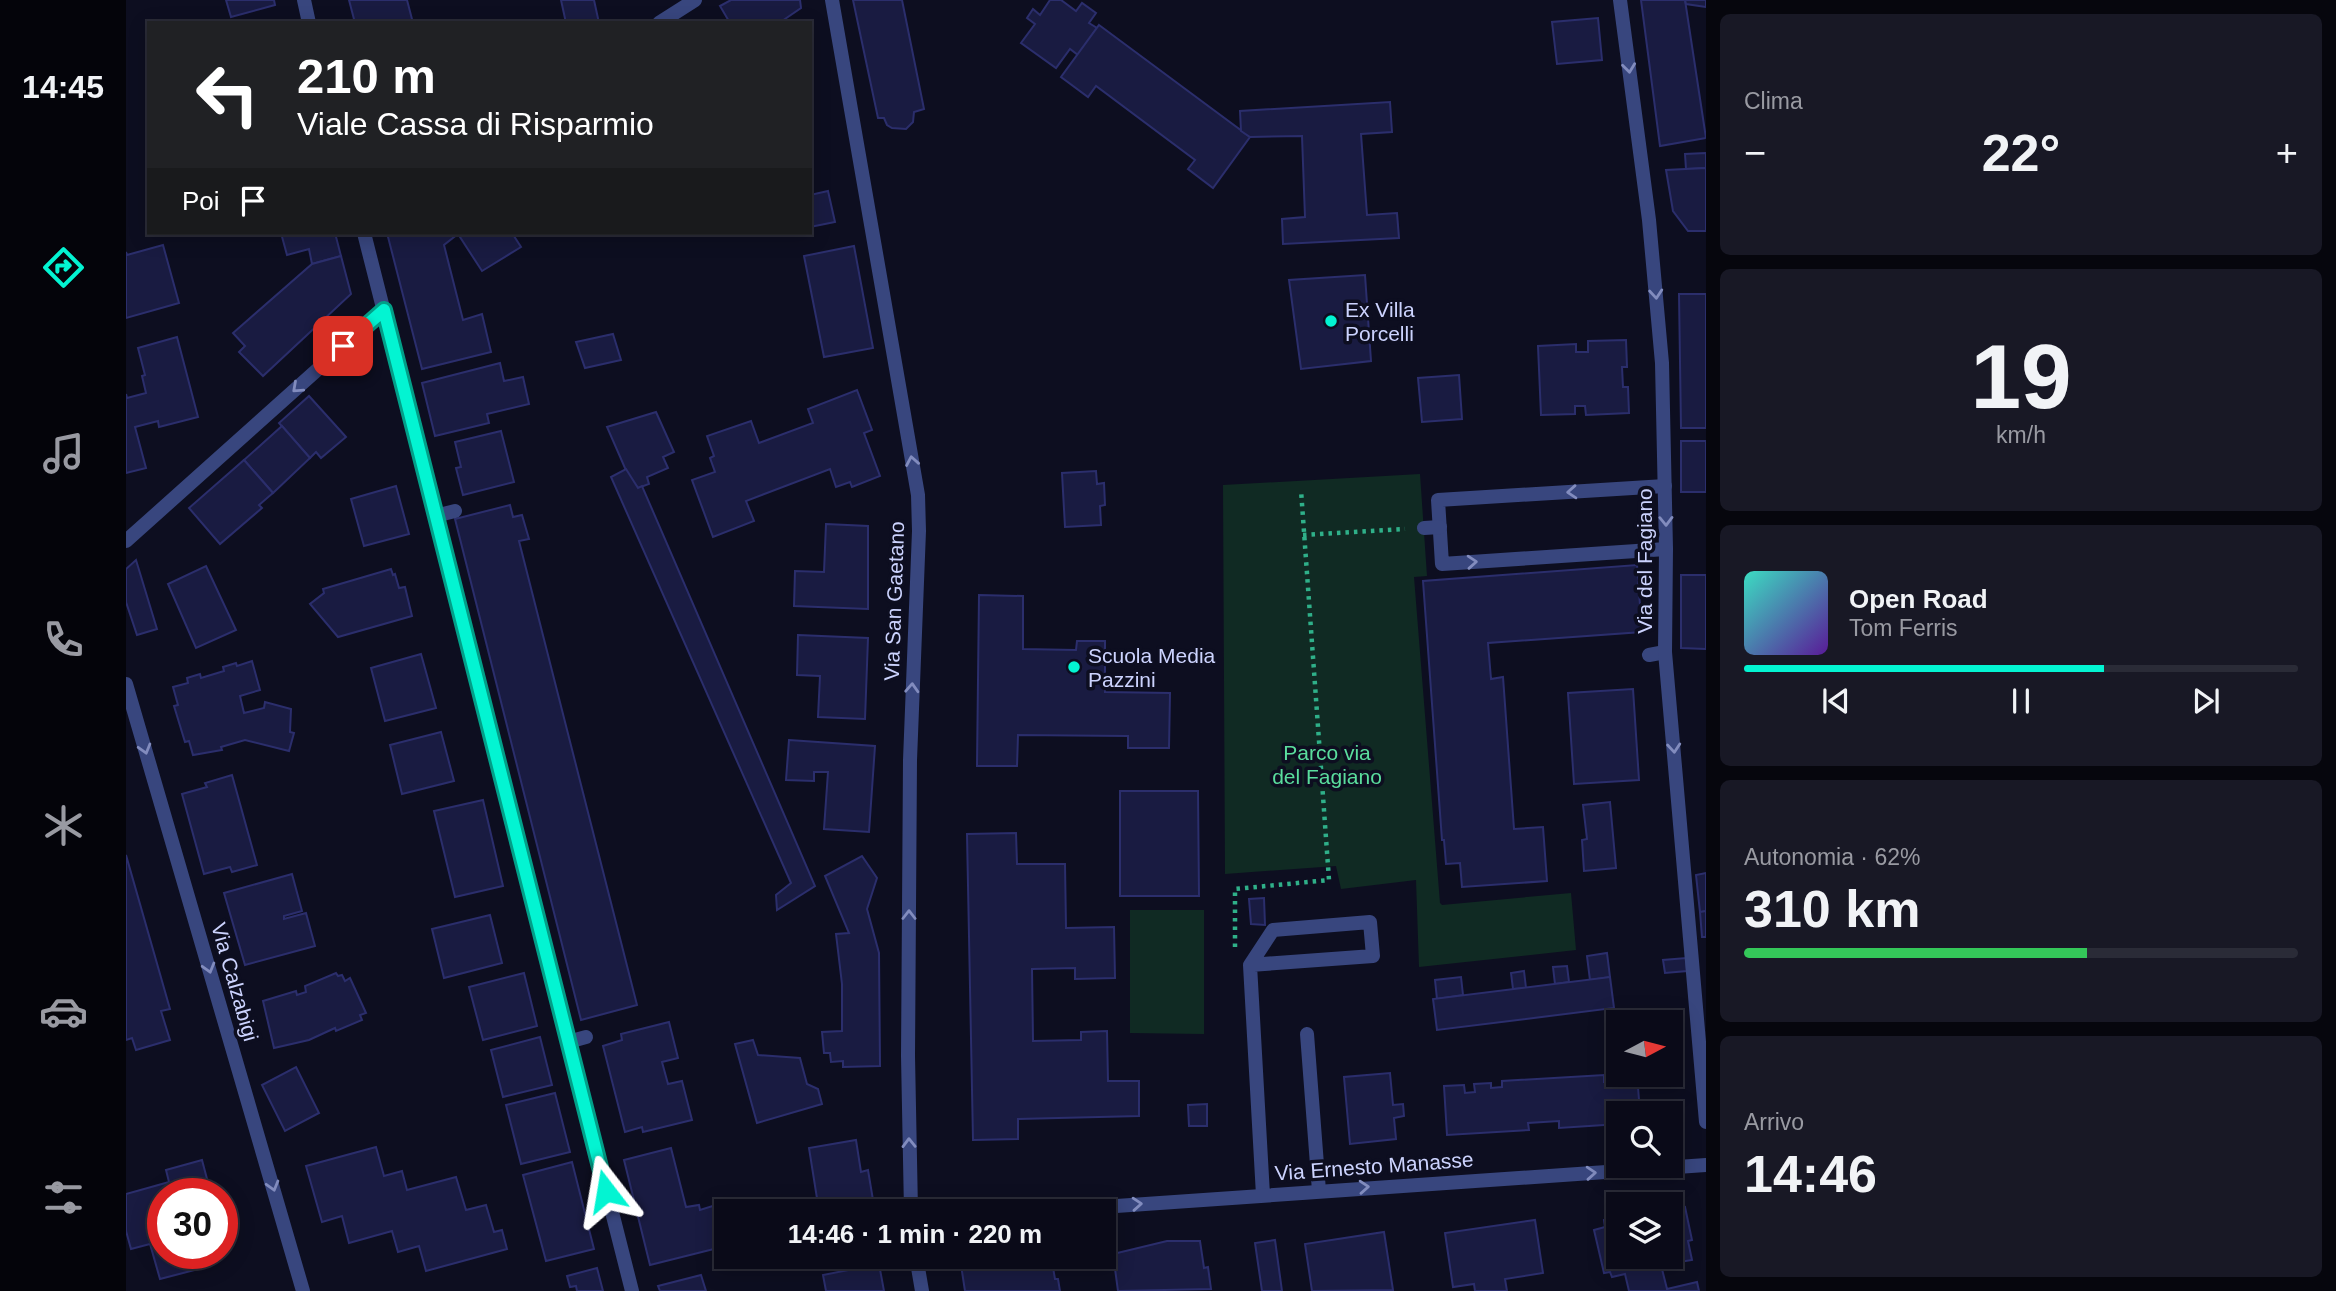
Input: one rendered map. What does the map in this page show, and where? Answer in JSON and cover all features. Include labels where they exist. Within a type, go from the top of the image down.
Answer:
[{"type":"street","points":[[303,0],[308,21]]},
{"type":"street","points":[[662,21],[695,0]]},
{"type":"street","name":"Via San Gaetano","points":[[832,0],[918,495],[919,531],[909,760],[908,1056],[911,1199]]},
{"type":"street","name":"Via del Fagiano","points":[[1620,0],[1650,233],[1662,363],[1665,652],[1706,1122]]},
{"type":"street","points":[[365,235],[632,1291]]},
{"type":"street","points":[[126,541],[384,310]]},
{"type":"street","points":[[1665,486],[1438,500],[1443,564],[1666,549]]},
{"type":"street","points":[[435,516],[455,511]]},
{"type":"street","points":[[1424,528],[1440,527]]},
{"type":"street","points":[[1649,655],[1665,652]]},
{"type":"street","name":"Via Calzabigi","points":[[126,684],[303,1291]]},
{"type":"street","points":[[1250,965],[1373,956],[1370,922],[1273,930],[1250,965],[1263,1195]]},
{"type":"street","points":[[1307,1034],[1320,1191]]},
{"type":"street","points":[[568,1042],[586,1037]]},
{"type":"street","name":"Via Ernesto Manasse","points":[[1116,1206],[1706,1165]]},
{"type":"street","points":[[918,1269],[922,1291]]},
{"type":"path","points":[[1301,490],[1329,867]]},
{"type":"path","points":[[1303,535],[1424,528]]},
{"type":"green space","name":"Parco via del Fagiano","points":[[1420,474],[1427,576],[1414,577],[1440,903],[1442,905],[1571,893],[1576,950],[1419,967],[1416,880],[1341,889],[1336,866],[1225,874],[1223,485]]},
{"type":"green space","points":[[1130,910],[1204,910],[1204,1034],[1130,1033]]},
{"type":"building","points":[[226,0],[274,0],[275,5],[231,17]]},
{"type":"building","points":[[349,0],[407,0],[412,21],[354,21]]},
{"type":"building","points":[[561,0],[594,0],[599,21],[566,21]]},
{"type":"building","points":[[731,0],[800,0],[801,8],[782,21],[729,21],[720,6]]},
{"type":"building","points":[[853,0],[902,0],[924,109],[914,112],[913,122],[906,129],[892,128],[884,118],[878,118]]},
{"type":"building","points":[[1050,0],[1061,0],[1076,11],[1082,3],[1096,13],[1089,23],[1097,28],[1078,55],[1070,49],[1056,68],[1021,43],[1035,24],[1027,18],[1033,9],[1040,15]]},
{"type":"building","points":[[1641,0],[1685,0],[1706,138],[1660,146]]},
{"type":"building","points":[[1685,0],[1706,0],[1706,7],[1686,4]]},
{"type":"building","points":[[1598,18],[1602,60],[1557,64],[1552,22]]},
{"type":"building","points":[[1099,25],[1250,137],[1213,188],[1188,169],[1195,160],[1096,86],[1088,97],[1061,77]]},
{"type":"building","points":[[1390,102],[1392,132],[1361,134],[1367,215],[1397,213],[1399,238],[1283,244],[1282,219],[1305,217],[1302,136],[1250,137],[1241,131],[1240,111]]},
{"type":"building","points":[[1706,153],[1706,168],[1686,169],[1685,154]]},
{"type":"building","points":[[1706,168],[1706,231],[1688,231],[1673,211],[1666,170]]},
{"type":"building","points":[[828,191],[835,222],[812,227],[812,195]]},
{"type":"building","points":[[282,235],[336,235],[341,256],[312,264],[309,249],[287,255]]},
{"type":"building","points":[[388,235],[457,235],[444,245],[463,320],[482,314],[491,352],[422,369]]},
{"type":"building","points":[[459,235],[513,235],[521,247],[482,271]]},
{"type":"building","points":[[163,245],[179,303],[126,318],[126,252],[127,255]]},
{"type":"building","points":[[854,246],[873,348],[824,357],[804,256]]},
{"type":"building","points":[[341,256],[351,294],[263,376],[239,352],[245,346],[233,333],[312,264]]},
{"type":"building","name":"Ex Villa Porcelli","points":[[1365,275],[1371,361],[1301,369],[1289,280]]},
{"type":"building","points":[[1679,294],[1706,294],[1706,428],[1681,428]]},
{"type":"building","points":[[613,334],[621,360],[585,368],[576,342]]},
{"type":"building","points":[[177,337],[198,417],[159,427],[158,421],[135,427],[146,468],[126,473],[126,394],[127,398],[146,393],[142,376],[145,375],[138,348]]},
{"type":"building","points":[[1626,340],[1627,367],[1622,367],[1623,387],[1628,387],[1629,413],[1586,415],[1585,406],[1575,406],[1575,414],[1541,415],[1538,346],[1576,344],[1576,352],[1588,352],[1588,341]]},
{"type":"building","points":[[500,363],[504,381],[523,377],[529,404],[487,414],[489,423],[435,436],[422,383]]},
{"type":"building","points":[[1459,375],[1462,419],[1422,422],[1418,378]]},
{"type":"building","points":[[857,390],[872,430],[864,433],[880,476],[852,487],[850,482],[836,487],[830,469],[746,501],[754,521],[713,537],[692,480],[715,472],[710,458],[714,456],[707,436],[751,421],[759,443],[813,423],[808,409]]},
{"type":"building","points":[[309,396],[346,437],[321,458],[316,452],[310,458],[279,423]]},
{"type":"building","points":[[656,412],[674,452],[663,457],[668,468],[647,477],[649,484],[638,488],[628,475],[607,427]]},
{"type":"building","points":[[282,426],[310,458],[273,493],[244,460]]},
{"type":"building","points":[[501,431],[514,482],[463,495],[456,468],[461,467],[455,442]]},
{"type":"building","points":[[1681,441],[1706,441],[1706,492],[1681,492]]},
{"type":"building","points":[[244,460],[273,493],[259,505],[262,508],[220,544],[189,508]]},
{"type":"building","points":[[626,469],[638,488],[642,486],[815,886],[777,910],[776,895],[791,883],[611,477]]},
{"type":"building","points":[[1096,471],[1097,484],[1104,483],[1105,505],[1100,506],[1101,525],[1065,527],[1062,473]]},
{"type":"building","points":[[396,486],[409,534],[364,546],[351,499]]},
{"type":"building","points":[[510,505],[513,517],[522,515],[529,539],[519,541],[637,1005],[581,1020],[455,519]]},
{"type":"building","points":[[826,524],[868,526],[868,609],[794,606],[795,571],[824,572]]},
{"type":"building","points":[[136,560],[157,629],[137,635],[126,602],[126,569]]},
{"type":"building","points":[[1637,565],[1642,632],[1488,643],[1491,679],[1503,677],[1514,829],[1543,827],[1547,881],[1462,887],[1460,863],[1446,864],[1442,840],[1423,581]]},
{"type":"building","points":[[206,566],[236,630],[196,648],[168,584]]},
{"type":"building","points":[[391,569],[399,588],[405,587],[412,616],[338,637],[310,604],[324,593],[323,589]]},
{"type":"building","points":[[1681,575],[1706,575],[1706,649],[1681,648]]},
{"type":"building","points":[[979,595],[1023,596],[1023,649],[1076,650],[1077,641],[1105,641],[1105,692],[1170,693],[1169,748],[1128,748],[1128,736],[1018,735],[1017,766],[977,766]]},
{"type":"building","points":[[798,635],[868,638],[865,719],[818,717],[820,676],[797,675]]},
{"type":"building","points":[[421,654],[436,708],[385,721],[371,668]]},
{"type":"building","points":[[252,661],[260,690],[240,696],[244,713],[264,708],[265,702],[291,709],[290,732],[294,733],[289,751],[245,740],[221,747],[222,750],[193,755],[189,741],[185,742],[174,706],[178,705],[173,687],[188,683],[187,678],[200,674],[201,678],[224,671],[223,667]]},
{"type":"building","points":[[1633,689],[1639,780],[1574,784],[1568,693]]},
{"type":"building","points":[[441,732],[454,781],[402,794],[390,745]]},
{"type":"building","points":[[789,740],[875,746],[869,832],[824,829],[828,772],[814,772],[814,781],[786,780]]},
{"type":"building","points":[[232,775],[257,865],[232,872],[230,867],[204,874],[182,794],[207,787],[205,783]]},
{"type":"building","points":[[1120,791],[1198,791],[1199,896],[1120,896]]},
{"type":"building","points":[[483,800],[503,886],[455,897],[434,811]]},
{"type":"building","points":[[1610,802],[1616,868],[1584,871],[1582,840],[1587,839],[1583,805]]},
{"type":"building","points":[[1016,833],[1017,864],[1065,864],[1066,928],[1114,927],[1115,978],[1075,979],[1075,968],[1032,969],[1033,1041],[1081,1040],[1081,1032],[1107,1031],[1108,1081],[1139,1081],[1139,1116],[1018,1119],[1018,1139],[973,1140],[967,834]]},
{"type":"building","points":[[126,855],[170,1009],[161,1011],[170,1040],[136,1050],[132,1038],[126,1040]]},
{"type":"building","points":[[862,856],[877,878],[867,909],[879,953],[880,1066],[843,1067],[843,1061],[831,1062],[830,1053],[824,1053],[822,1032],[842,1031],[842,984],[836,934],[849,933],[825,876]]},
{"type":"building","points":[[1706,873],[1706,911],[1700,912],[1696,875]]},
{"type":"building","points":[[292,874],[302,911],[284,916],[284,919],[306,913],[315,946],[245,965],[224,893]]},
{"type":"building","points":[[1264,898],[1265,925],[1251,924],[1249,899]]},
{"type":"building","points":[[1706,911],[1706,937],[1702,937],[1700,912]]},
{"type":"building","points":[[490,915],[502,963],[444,978],[432,929]]},
{"type":"building","points":[[1607,953],[1610,977],[1590,980],[1587,956]]},
{"type":"building","points":[[1686,958],[1687,971],[1665,973],[1663,960]]},
{"type":"building","points":[[1567,966],[1569,982],[1555,984],[1553,967]]},
{"type":"building","points":[[1524,971],[1526,988],[1513,989],[1511,973]]},
{"type":"building","points":[[336,973],[338,976],[342,975],[345,981],[350,978],[366,1013],[360,1015],[362,1020],[309,1040],[274,1048],[263,1001],[296,991],[297,995],[306,992],[305,986]]},
{"type":"building","points":[[524,973],[537,1026],[483,1040],[469,987]]},
{"type":"building","points":[[1461,977],[1463,995],[1437,999],[1435,980]]},
{"type":"building","points":[[1610,977],[1614,1008],[1437,1030],[1433,999]]},
{"type":"building","points":[[669,1022],[678,1058],[662,1062],[668,1084],[682,1081],[692,1120],[643,1132],[642,1127],[625,1132],[603,1046],[622,1040],[621,1034]]},
{"type":"building","points":[[540,1037],[552,1085],[503,1097],[491,1050]]},
{"type":"building","points":[[753,1040],[758,1055],[800,1058],[807,1084],[818,1089],[822,1104],[757,1123],[735,1044]]},
{"type":"building","points":[[296,1067],[319,1113],[285,1131],[262,1085]]},
{"type":"building","points":[[1390,1073],[1393,1105],[1403,1104],[1404,1116],[1394,1118],[1396,1139],[1350,1144],[1344,1077]]},
{"type":"building","points":[[1604,1075],[1606,1087],[1638,1087],[1639,1101],[1606,1101],[1606,1125],[1559,1128],[1559,1121],[1528,1123],[1529,1130],[1447,1135],[1444,1086],[1464,1085],[1465,1093],[1475,1092],[1474,1084],[1491,1083],[1491,1088],[1502,1087],[1502,1081]]},
{"type":"building","points":[[555,1093],[570,1152],[521,1164],[506,1105]]},
{"type":"building","points":[[1207,1104],[1207,1126],[1189,1126],[1188,1105]]},
{"type":"building","points":[[856,1140],[861,1172],[868,1170],[873,1199],[817,1199],[809,1148]]},
{"type":"building","points":[[376,1147],[384,1176],[402,1171],[407,1190],[456,1177],[466,1210],[486,1205],[494,1232],[502,1230],[507,1249],[426,1271],[419,1246],[398,1252],[392,1231],[349,1243],[342,1216],[322,1222],[306,1166]]},
{"type":"building","points":[[671,1148],[686,1207],[699,1205],[700,1210],[714,1206],[714,1249],[650,1265],[624,1160]]},
{"type":"building","points":[[202,1160],[207,1178],[168,1178],[166,1170]]},
{"type":"building","points":[[572,1162],[594,1249],[546,1261],[523,1175]]},
{"type":"building","points":[[147,1188],[147,1245],[131,1249],[126,1231],[126,1194]]},
{"type":"building","points":[[1683,1207],[1692,1240],[1688,1241],[1692,1260],[1683,1261]]},
{"type":"building","points":[[1535,1220],[1543,1273],[1505,1279],[1507,1291],[1475,1291],[1474,1284],[1453,1287],[1445,1233]]},
{"type":"building","points":[[1606,1220],[1606,1269],[1662,1269],[1667,1289],[1697,1282],[1699,1291],[1629,1291],[1625,1274],[1612,1277],[1610,1272],[1604,1273],[1594,1230],[1605,1227]]},
{"type":"building","points":[[1384,1232],[1393,1290],[1312,1291],[1305,1244]]},
{"type":"building","points":[[1275,1240],[1282,1291],[1262,1291],[1255,1243]]},
{"type":"building","points":[[1167,1241],[1200,1241],[1204,1268],[1208,1267],[1211,1289],[1118,1291],[1116,1253]]},
{"type":"building","points":[[597,1268],[603,1291],[577,1291],[576,1286],[570,1287],[567,1276]]},
{"type":"building","points":[[157,1269],[198,1269],[160,1279]]},
{"type":"building","points":[[854,1269],[880,1269],[884,1291],[826,1291],[823,1275]]},
{"type":"building","points":[[962,1269],[1053,1269],[1060,1291],[965,1291]]},
{"type":"building","points":[[701,1275],[706,1291],[660,1291],[658,1286]]},
{"type":"place","name":"Ex Villa Porcelli","points":[[1331,321]]},
{"type":"place","name":"Scuola Media Pazzini","points":[[1074,667]]},
{"type":"route","points":[[343,346],[384,310],[606,1191]]}]
